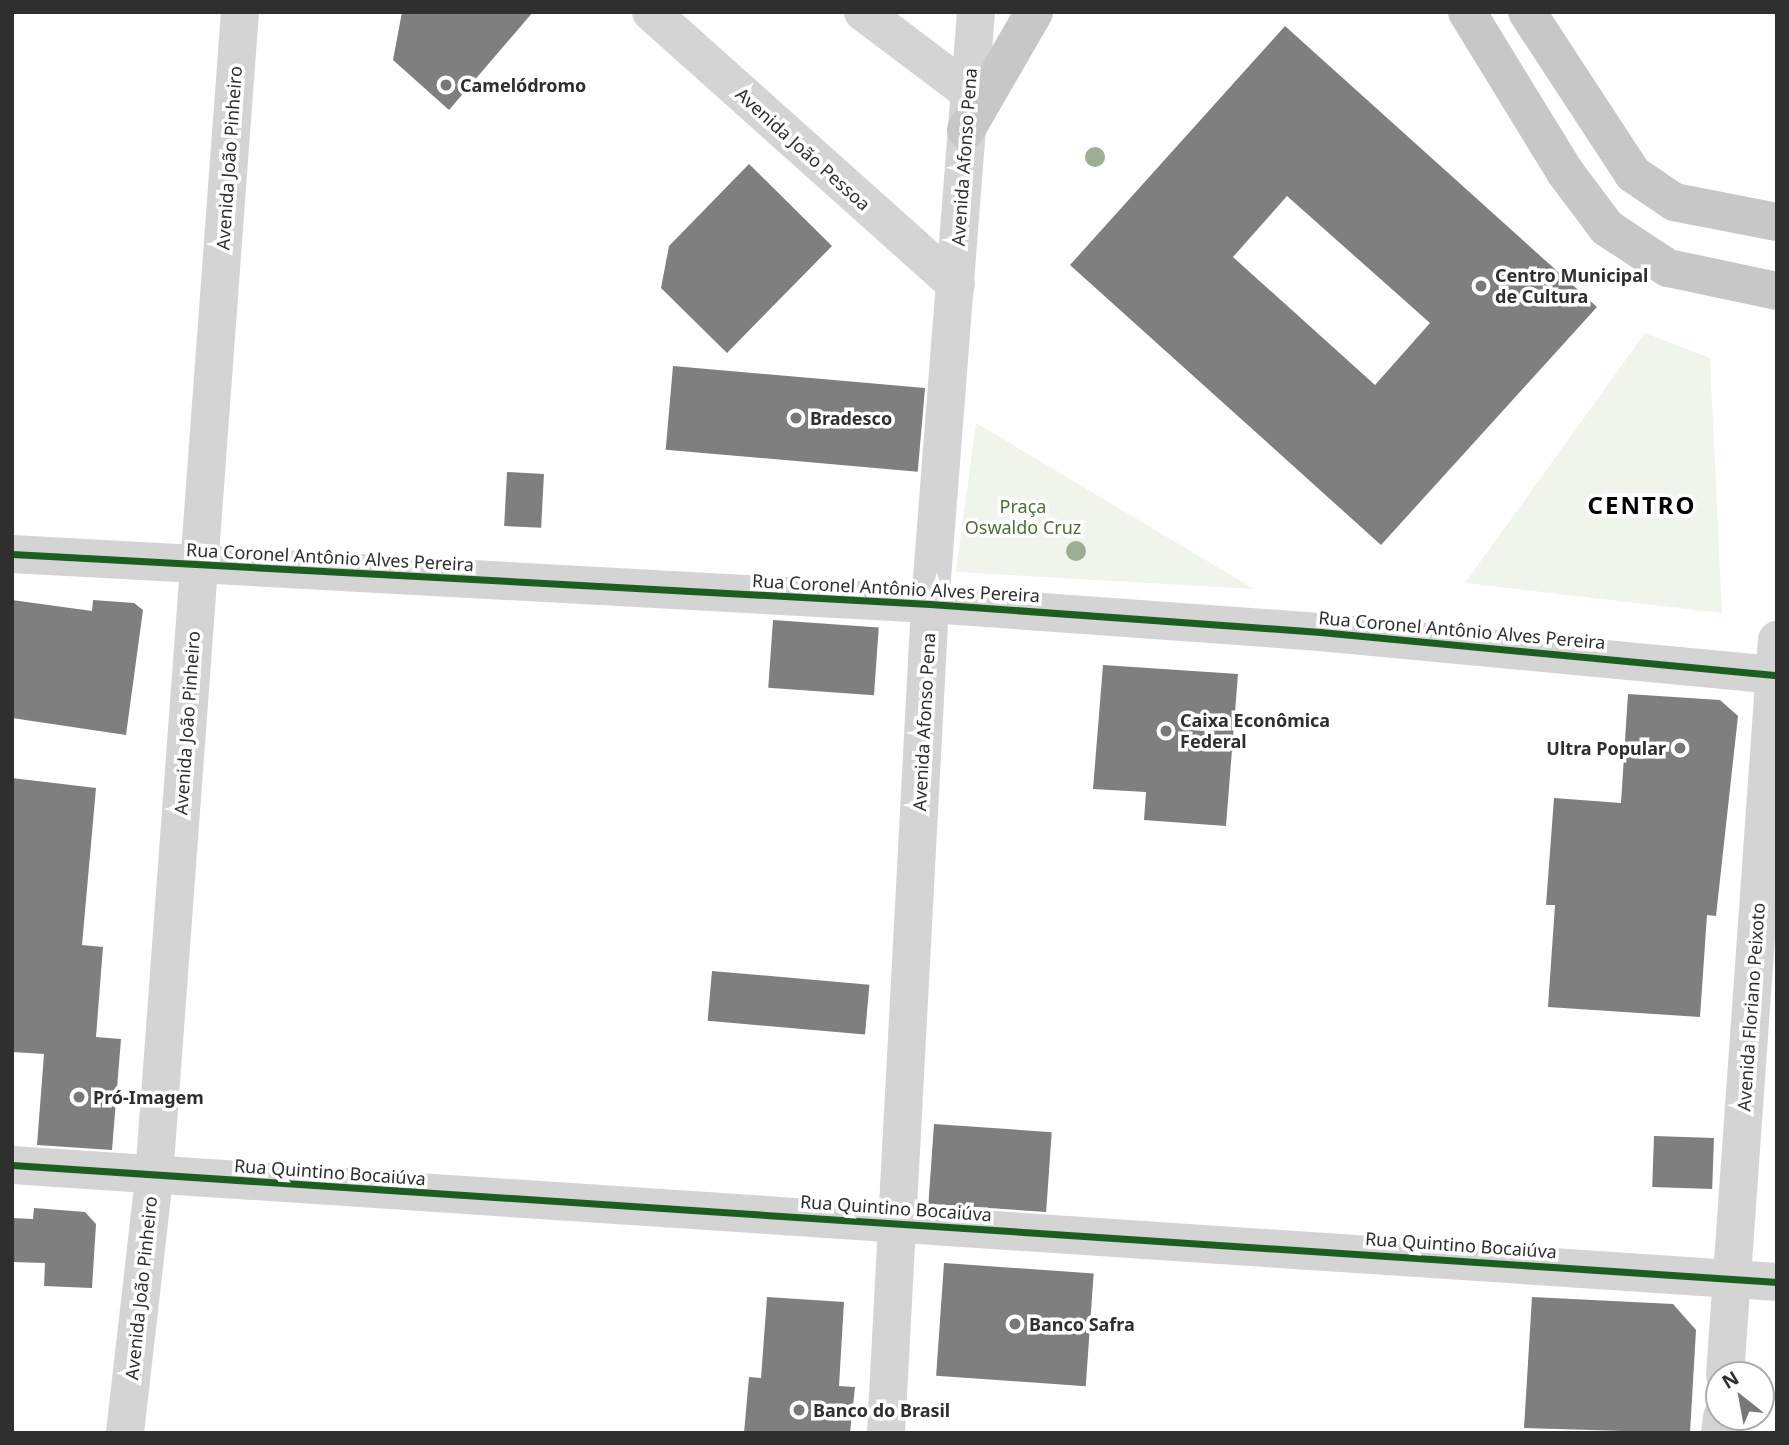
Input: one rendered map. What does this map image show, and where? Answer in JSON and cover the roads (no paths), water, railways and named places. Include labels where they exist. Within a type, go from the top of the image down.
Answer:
[{"type":"main road","points":[[965,130],[1034,12]]},
{"type":"main road","points":[[1467,12],[1564,172],[1607,228],[1668,268],[1777,291]]},
{"type":"main road","points":[[1527,12],[1633,174],[1674,202],[1777,222]]},
{"type":"street","name":"Avenida João Pinheiro","points":[[125,1433],[154,1177],[240,12]]},
{"type":"street","name":"Avenida João Pessoa","points":[[651,12],[956,285]]},
{"type":"street","points":[[863,12],[968,91]]},
{"type":"street","name":"Avenida Afonso Pena","points":[[886,1433],[900,1224],[930,604],[976,12]]},
{"type":"street","name":"Rua Coronel Antônio Alves Pereira","points":[[12,554],[930,604],[1776,663]]},
{"type":"street","name":"Avenida Floriano Peixoto","points":[[1726,1361],[1776,663]]},
{"type":"street","name":"Rua Quintino Bocaiúva","points":[[12,1166],[1777,1282]]},
{"type":"place","name":"Camelódromo","points":[[446,85]]},
{"type":"place","name":"Centro Municipal de Cultura","points":[[1481,286]]},
{"type":"place","name":"Bradesco","points":[[796,418]]},
{"type":"place","name":"Caixa Econômica Federal","points":[[1166,731]]},
{"type":"place","name":"Ultra Popular","points":[[1680,748]]},
{"type":"place","name":"Pró-Imagem","points":[[79,1097]]},
{"type":"place","name":"Banco Safra","points":[[1015,1324]]},
{"type":"place","name":"Banco do Brasil","points":[[799,1410]]},
{"type":"district","name":"CENTRO","points":[[1642,505]]},
{"type":"park label","name":"Praça Oswaldo Cruz","points":[[1023,517]]}]
